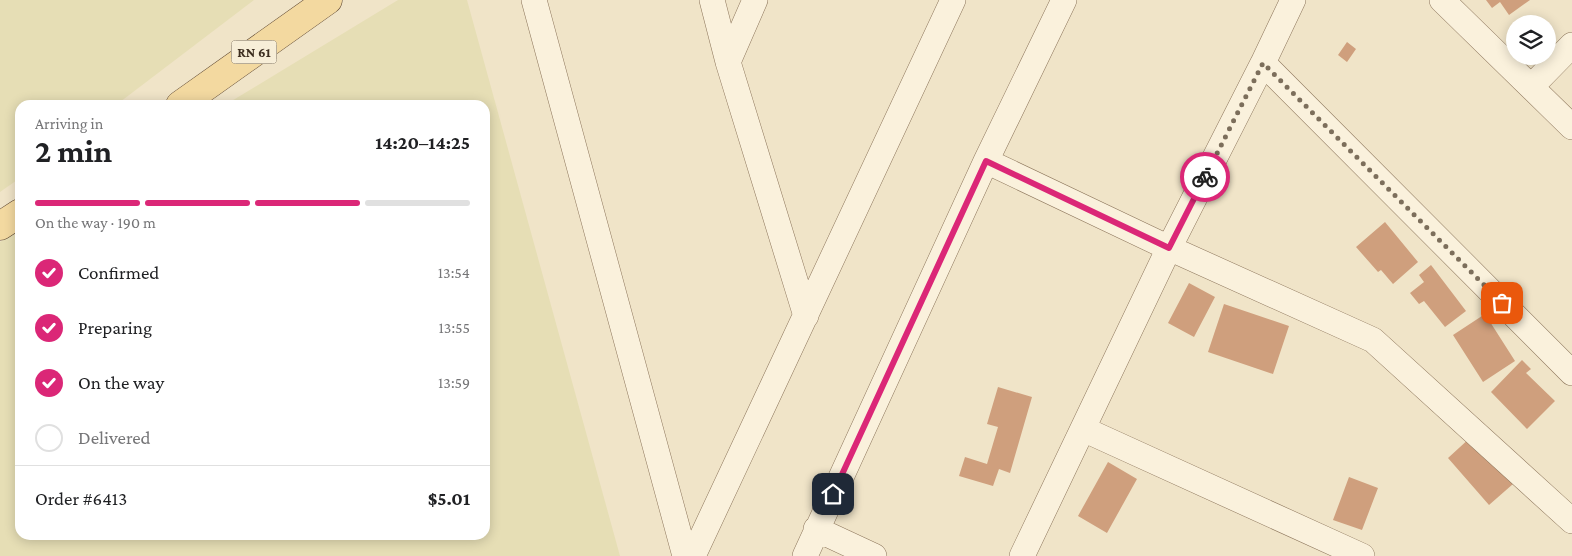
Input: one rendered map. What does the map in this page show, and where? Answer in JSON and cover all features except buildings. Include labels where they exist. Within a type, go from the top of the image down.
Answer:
[{"type":"main road","name":"RN 61","points":[[187,100],[328,0]]},
{"type":"main road","points":[[0,226],[15,216]]},
{"type":"street","points":[[534,0],[685,556]]},
{"type":"street","points":[[712,0],[728,62],[806,316]]},
{"type":"street","points":[[728,62],[756,0]]},
{"type":"street","points":[[694,556],[953,0]]},
{"type":"street","points":[[805,556],[986,161],[1064,0]]},
{"type":"street","points":[[1022,556],[1169,248],[1293,0]]},
{"type":"street","points":[[1442,0],[1572,127]]},
{"type":"street","points":[[1532,86],[1572,45]]},
{"type":"street","points":[[1263,63],[1572,373]]},
{"type":"street","points":[[986,161],[1169,248],[1373,340],[1572,521]]},
{"type":"street","points":[[1083,429],[1362,556]]},
{"type":"street","points":[[816,529],[874,556]]},
{"type":"shaded area","points":[[0,0],[254,0],[123,100],[15,100],[15,182],[0,192]]},
{"type":"shaded area","points":[[398,0],[467,0],[620,556],[0,556],[0,242],[15,233],[15,540],[490,540],[490,100],[233,100]]},
{"type":"way so far","points":[[1205,177],[1263,63],[1502,303]]},
{"type":"route","points":[[833,494],[986,161],[1169,248],[1205,177]]}]
